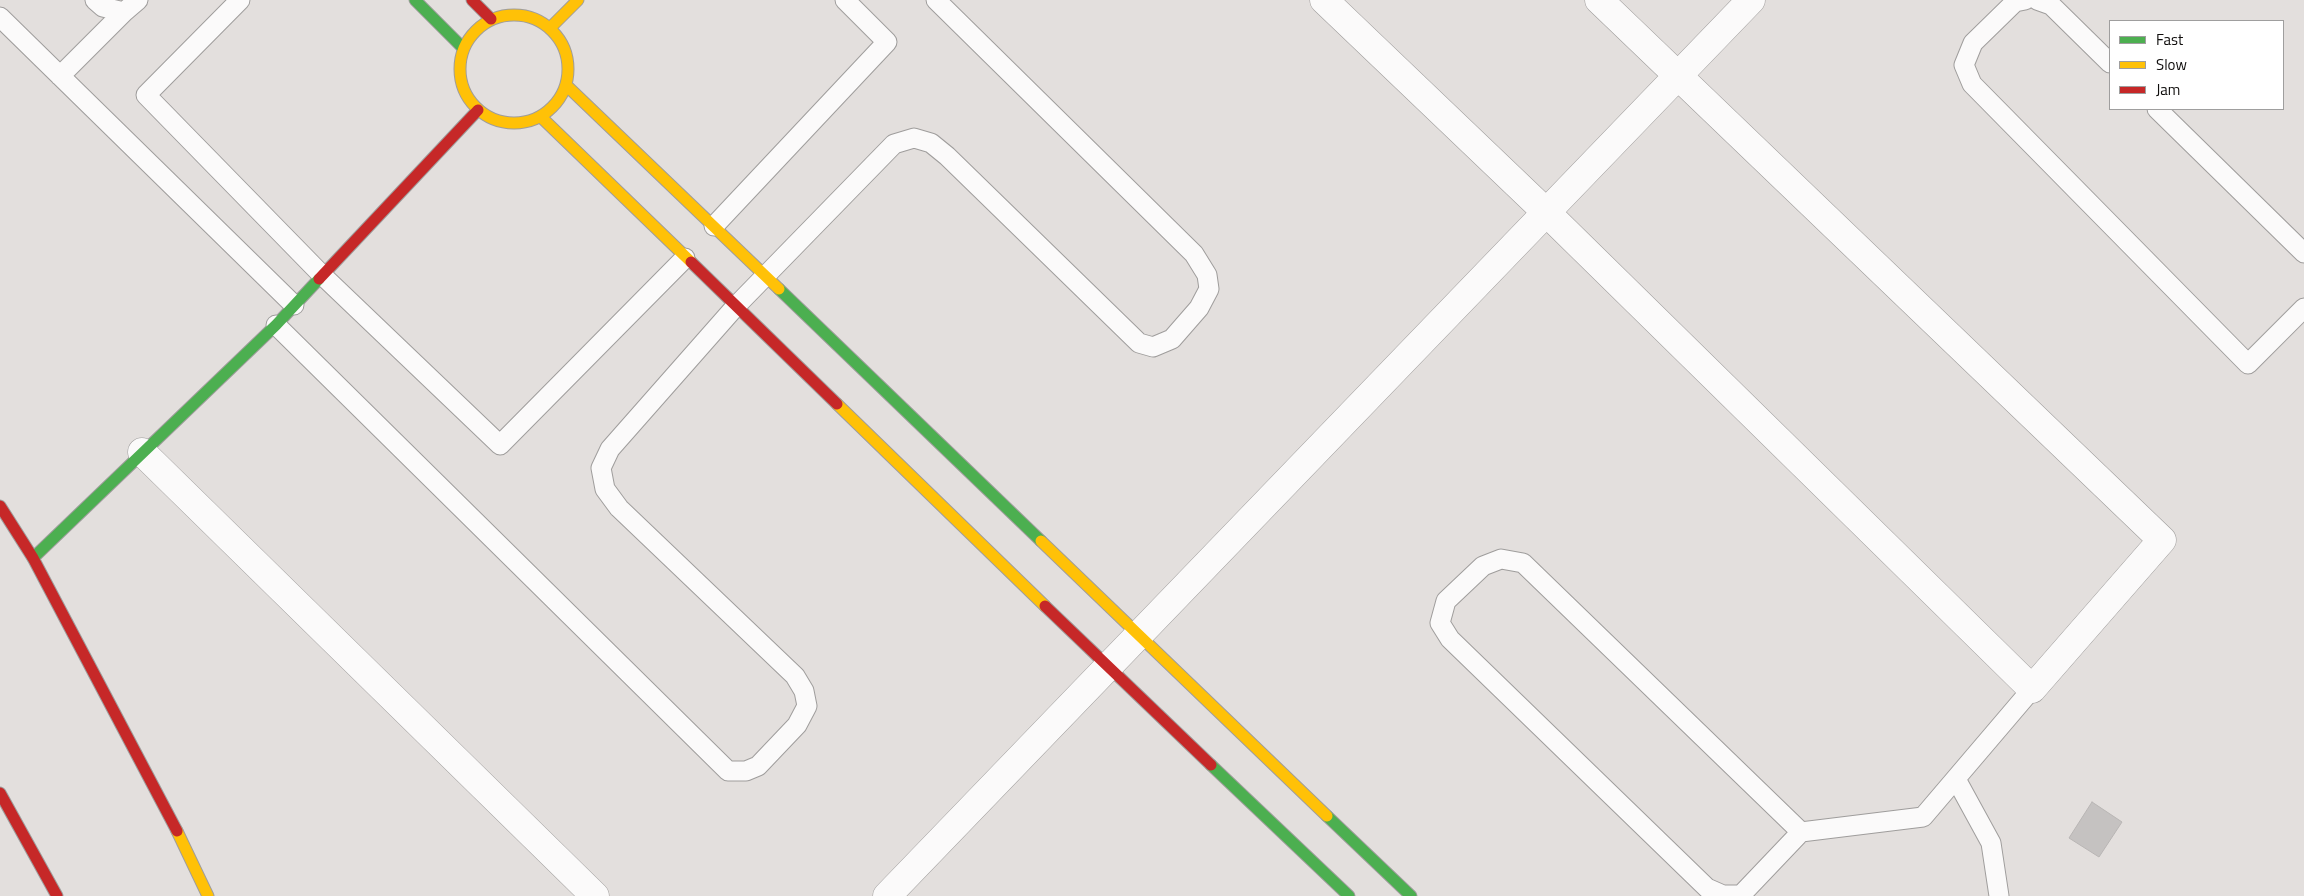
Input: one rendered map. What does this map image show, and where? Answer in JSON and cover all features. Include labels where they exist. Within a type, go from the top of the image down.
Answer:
[{"type":"main road","points":[[415,0],[463,48]]},
{"type":"main road","points":[[472,0],[491,19]]},
{"type":"main road","points":[[550,28],[578,0]]},
{"type":"main road","points":[[506,15],[522,15],[550,28],[560,40],[567,54],[568,70],[566,85],[556,103],[541,117],[525,123],[508,124],[492,119],[478,110],[467,97],[460,82],[463,48],[470,36],[491,19],[506,15]]},
{"type":"main road","points":[[566,85],[1137,636],[1411,896]]},
{"type":"main road","points":[[33,558],[276,324],[478,110]]},
{"type":"main road","points":[[541,117],[1108,667],[1349,896]]},
{"type":"main road","points":[[0,506],[33,558],[176,828],[208,896]]},
{"type":"main road","points":[[0,793],[57,896]]},
{"type":"street","points":[[1324,0],[1547,213],[2032,689],[2162,540],[1599,0]]},
{"type":"street","points":[[887,896],[1547,213],[1750,0]]},
{"type":"street","points":[[142,452],[595,896]]},
{"type":"lane","points":[[95,0],[103,8],[131,6]]},
{"type":"lane","points":[[240,0],[146,95],[322,275],[500,445],[685,258]]},
{"type":"lane","points":[[714,226],[887,42],[845,0]]},
{"type":"lane","points":[[276,324],[728,771],[746,771],[758,766],[797,725],[806,706],[804,691],[795,676],[619,508],[605,489],[601,468],[610,449],[736,306],[894,144],[914,138],[931,143],[948,156],[1139,343],[1153,347],[1172,339],[1199,308],[1209,289],[1207,274],[1194,254],[936,0]]},
{"type":"lane","points":[[2025,0],[2015,2],[1973,44],[1964,65],[1972,84],[2248,364],[2304,308]]},
{"type":"lane","points":[[2037,0],[2051,5],[2109,62]]},
{"type":"lane","points":[[60,76],[131,6]]},
{"type":"lane","points":[[0,17],[294,305]]},
{"type":"lane","points":[[2158,110],[2304,253]]},
{"type":"lane","points":[[1801,832],[1523,563],[1501,559],[1483,566],[1446,601],[1440,623],[1450,639],[1707,888],[1723,895],[1741,895],[1801,832],[1923,817],[2032,689]]},
{"type":"lane","points":[[1956,779],[1991,843],[1999,896]]},
{"type":"building","points":[[2092,802],[2122,822],[2099,857],[2069,838]]},
{"type":"traffic: fast","points":[[415,0],[463,48]]},
{"type":"traffic: fast","points":[[33,558],[276,325],[319,279]]},
{"type":"traffic: fast","points":[[779,289],[1041,541]]},
{"type":"traffic: fast","points":[[1211,765],[1349,896]]},
{"type":"traffic: fast","points":[[1327,816],[1411,896]]},
{"type":"traffic: slow","points":[[550,28],[578,0]]},
{"type":"traffic: slow","points":[[514,15],[535,19],[552,31],[564,48],[568,69],[564,90],[552,107],[535,119],[514,123],[493,119],[476,107],[464,90],[460,69],[464,48],[476,31],[493,19],[514,15]]},
{"type":"traffic: slow","points":[[566,85],[779,289]]},
{"type":"traffic: slow","points":[[541,117],[691,262]]},
{"type":"traffic: slow","points":[[837,404],[1045,606]]},
{"type":"traffic: slow","points":[[1041,541],[1327,816]]},
{"type":"traffic: slow","points":[[177,831],[208,896]]},
{"type":"traffic: jam","points":[[472,0],[491,19]]},
{"type":"traffic: jam","points":[[319,279],[478,110]]},
{"type":"traffic: jam","points":[[691,262],[837,404]]},
{"type":"traffic: jam","points":[[0,506],[33,558],[177,831]]},
{"type":"traffic: jam","points":[[1045,606],[1211,765]]},
{"type":"traffic: jam","points":[[0,793],[57,896]]}]
